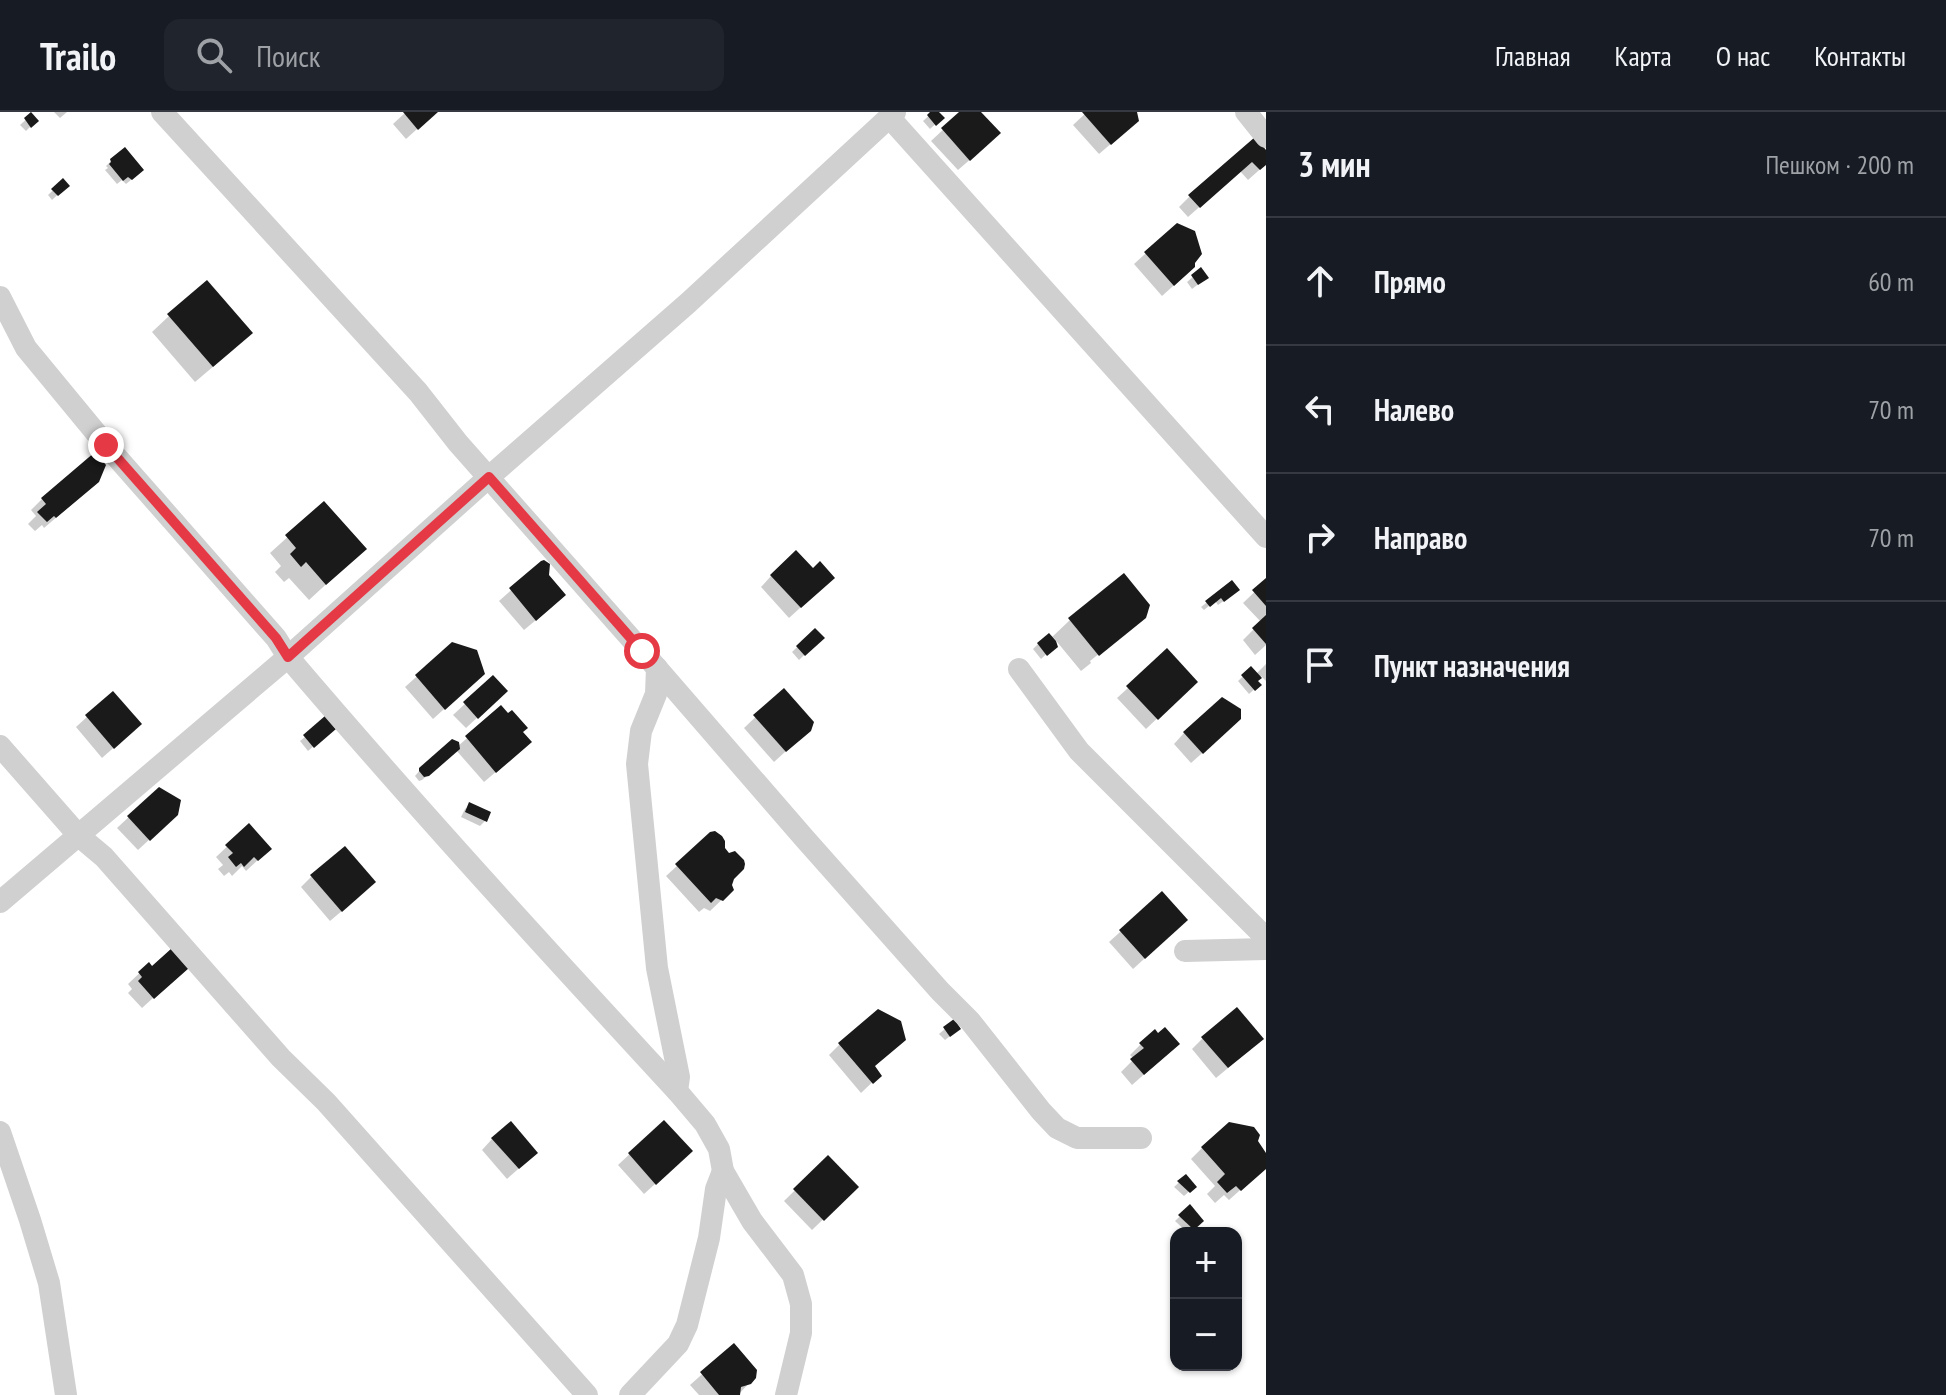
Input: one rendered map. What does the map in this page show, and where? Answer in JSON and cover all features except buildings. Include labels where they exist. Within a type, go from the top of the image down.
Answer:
[{"type":"street","points":[[162,112],[418,392],[458,443],[815,851],[970,1021],[1057,1128],[1077,1138],[1141,1138]]},
{"type":"street","points":[[1246,112],[1266,137]]},
{"type":"street","points":[[0,902],[288,657],[688,303],[892,115],[1266,537]]},
{"type":"street","points":[[0,297],[26,348],[106,445],[276,638],[288,657],[376,761],[705,1124],[719,1149],[723,1171],[752,1221],[793,1275],[801,1304],[801,1333],[786,1395]]},
{"type":"street","points":[[657,668],[656,694],[641,731],[637,764],[657,968],[679,1077],[677,1091]]},
{"type":"street","points":[[1019,669],[1079,751],[1266,938]]},
{"type":"street","points":[[0,746],[79,836],[104,857],[281,1058],[326,1102],[587,1395]]},
{"type":"street","points":[[1185,951],[1266,949]]},
{"type":"street","points":[[0,1132],[49,1283],[66,1395]]},
{"type":"street","points":[[630,1395],[678,1344],[687,1325],[709,1238],[716,1189],[723,1171]]},
{"type":"route","points":[[106,445],[276,638],[288,657],[489,477],[642,651]]}]
